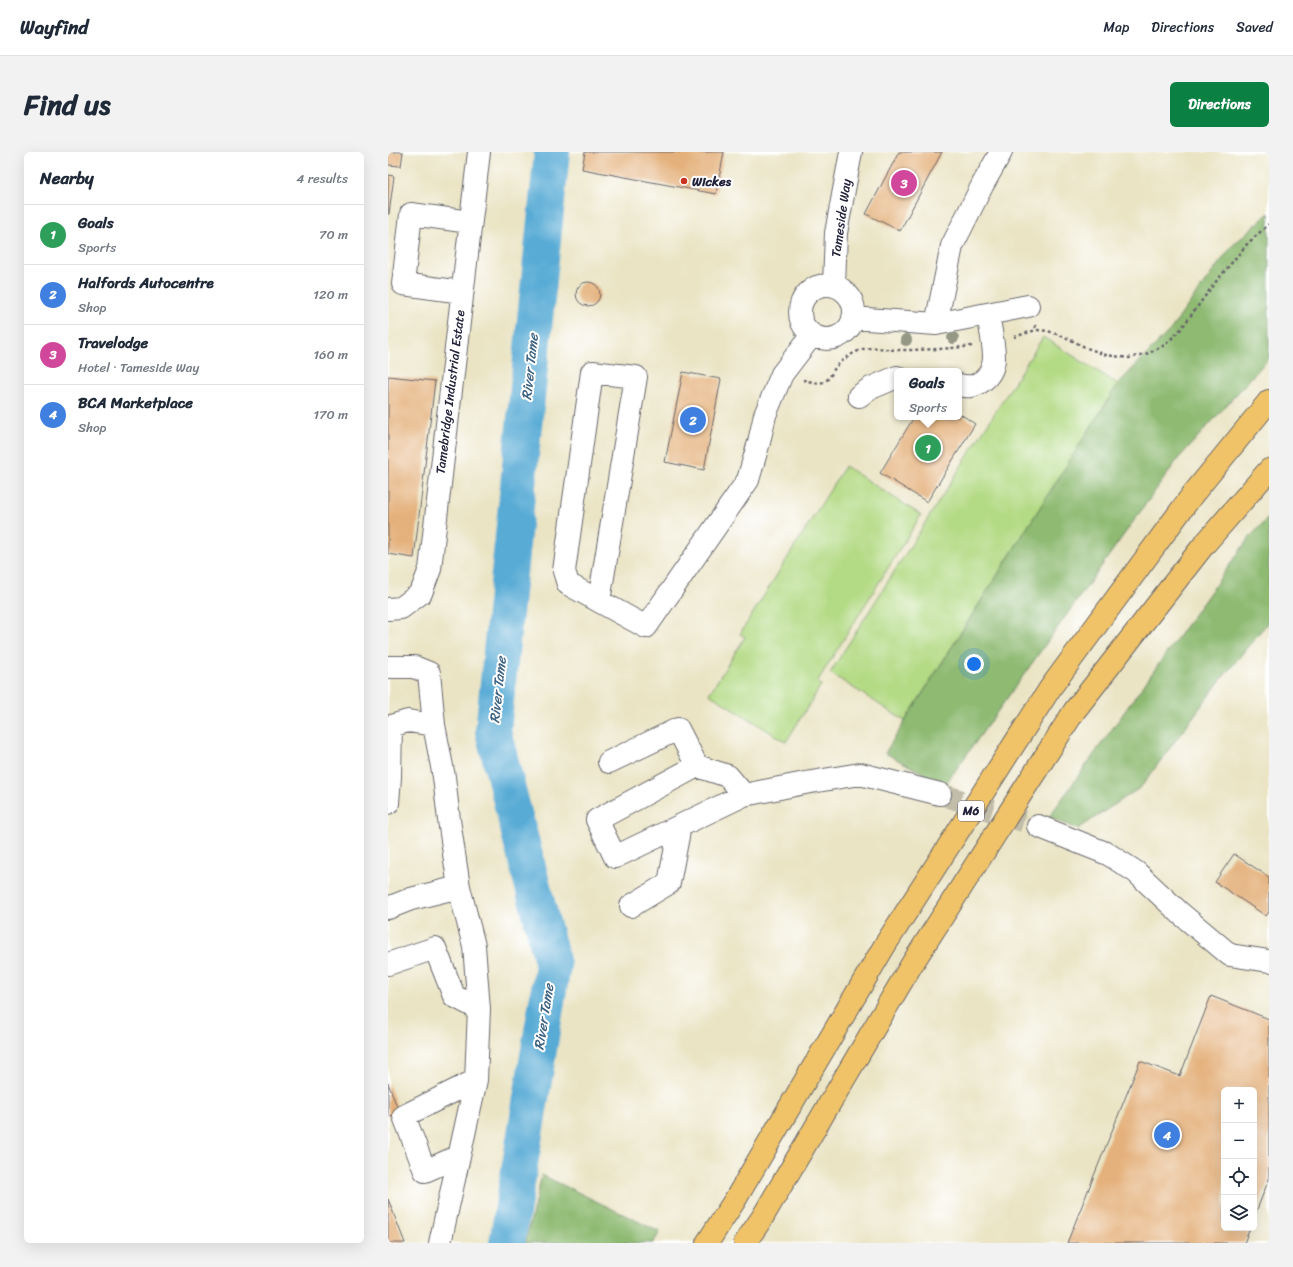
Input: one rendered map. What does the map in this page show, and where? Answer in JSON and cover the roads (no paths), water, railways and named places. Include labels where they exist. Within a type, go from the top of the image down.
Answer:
[{"type":"highway","name":"M6","points":[[707,1243],[735,1200],[885,945],[1051,687],[1193,494],[1269,400]]},
{"type":"highway","name":"M6","points":[[745,1243],[762,1218],[912,964],[1075,710],[1203,546],[1269,470]]},
{"type":"street","name":"Tamebridge Industrial Estate","points":[[388,609],[401,608],[421,594],[430,569],[479,152]]},
{"type":"street","name":"Tameside Way","points":[[834,285],[836,233],[851,152]]},
{"type":"street","points":[[936,324],[952,246],[1001,152]]},
{"type":"street","points":[[462,292],[403,284],[412,214],[470,222]]},
{"type":"street","points":[[818,285],[834,285],[843,290],[850,298],[854,308],[854,318],[847,330],[837,338],[824,339],[812,336],[801,323],[799,308],[806,294],[818,285]]},
{"type":"street","points":[[854,318],[936,324],[1028,306]]},
{"type":"street","points":[[962,386],[975,386],[983,381],[992,367],[994,357],[988,314]]},
{"type":"street","points":[[599,601],[636,377],[592,372],[564,571],[568,584],[646,627],[748,480],[765,415],[782,374],[812,336]]},
{"type":"street","points":[[859,396],[871,388],[894,378]]},
{"type":"street","points":[[388,667],[414,667],[429,673],[434,725],[444,777],[459,887],[474,946],[479,1009],[476,1080],[440,1243]]},
{"type":"street","points":[[388,803],[390,726],[408,721],[434,725]]},
{"type":"street","points":[[608,762],[678,729],[697,766],[728,776],[744,795]]},
{"type":"street","points":[[697,766],[597,820],[615,857],[744,795],[860,774],[940,794]]},
{"type":"street","points":[[631,906],[669,883],[680,826]]},
{"type":"street","points":[[1038,826],[1108,854],[1136,872],[1180,913],[1230,955],[1269,961]]},
{"type":"street","points":[[388,908],[411,899],[459,887]]},
{"type":"street","points":[[388,964],[435,948],[454,996],[479,1009]]},
{"type":"street","points":[[459,1156],[425,1171],[404,1116],[476,1080]]},
{"type":"waterway","name":"River Tame","points":[[507,1243],[553,965],[493,731],[552,152]]},
{"type":"tunnel","points":[[940,794],[1038,826]]},
{"type":"place","name":"Wickes","points":[[684,181]]},
{"type":"place","name":"Travelodge","points":[[904,183]]},
{"type":"place","name":"Halfords Autocentre","points":[[693,420]]},
{"type":"place","name":"Goals","points":[[928,448]]},
{"type":"place","name":"BCA Marketplace","points":[[1167,1135]]}]
